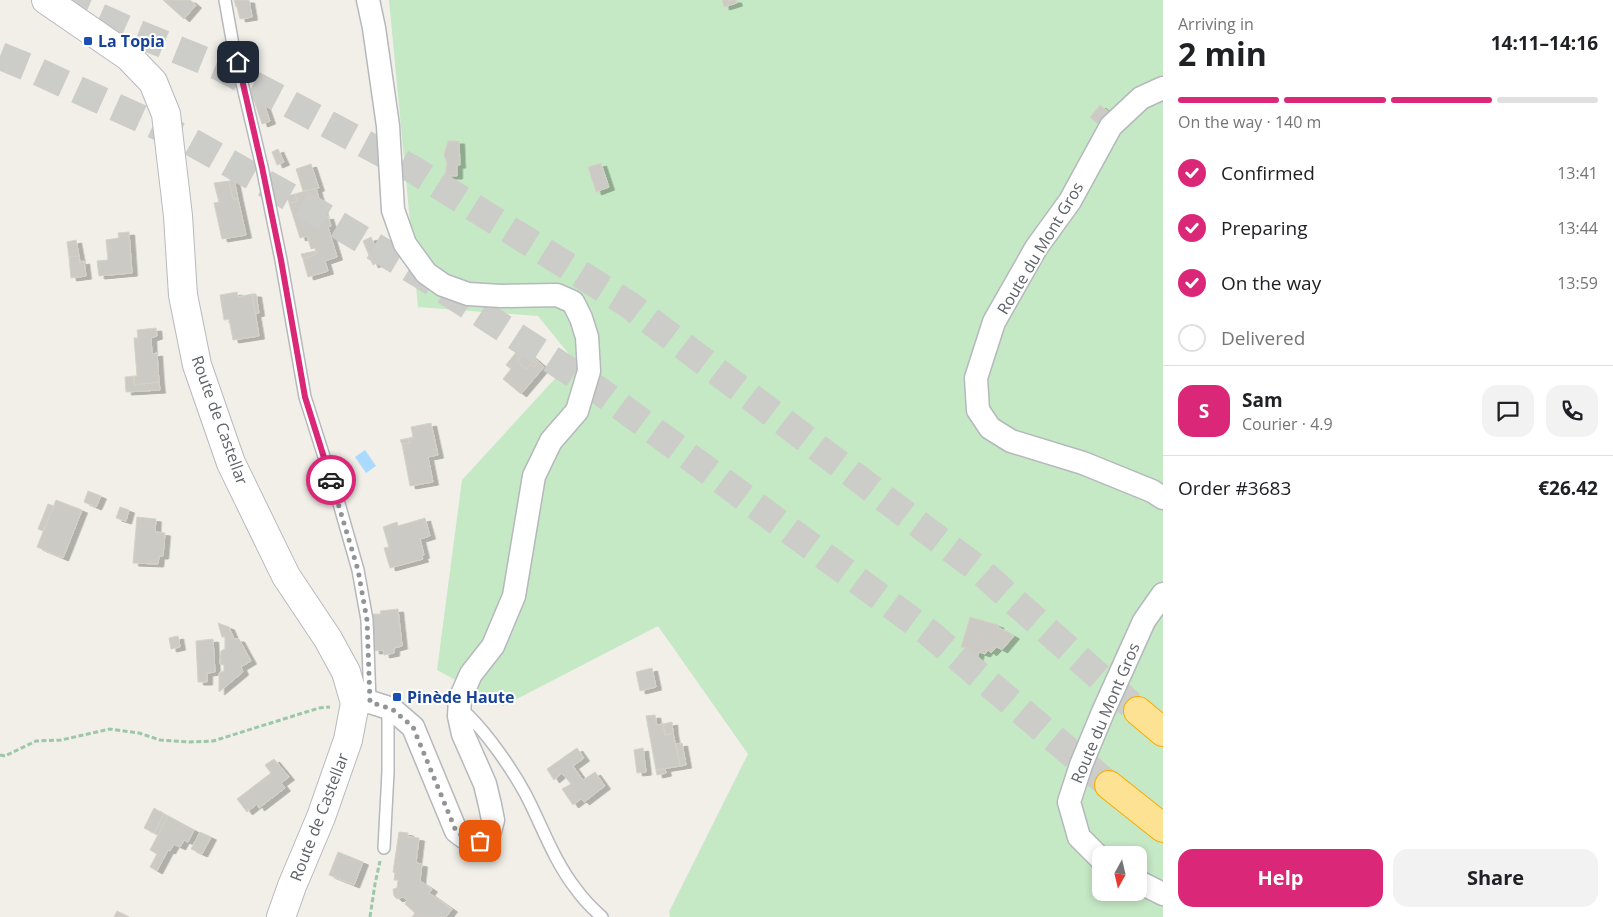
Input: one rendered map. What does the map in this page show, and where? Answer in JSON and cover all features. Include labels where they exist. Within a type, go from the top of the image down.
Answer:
[{"type":"highway","points":[[1138,711],[1163,732]]},
{"type":"highway","points":[[1109,785],[1163,828]]},
{"type":"street","name":"Route de Castellar","points":[[46,0],[129,57],[152,82],[166,114],[178,216],[184,294],[197,365],[231,463],[286,576],[328,639],[346,672],[371,704],[348,740],[321,817],[281,917]]},
{"type":"street","points":[[368,0],[374,28],[388,126],[393,210],[405,244],[426,273],[443,285],[468,294],[501,296],[557,295],[573,302],[582,318],[587,337],[589,371],[577,411],[551,441],[534,476],[514,596],[493,646],[471,674],[460,699],[459,716],[463,734],[485,784],[493,820],[489,835],[480,841],[468,840],[456,831],[413,727],[392,709],[371,704]]},
{"type":"street","name":"Route du Mont Gros","points":[[1163,88],[1141,98],[1111,126],[1070,201],[1036,248],[994,322],[976,378],[978,410],[990,428],[1011,441],[1083,463],[1152,491],[1163,498]]},
{"type":"street","name":"Route du Mont Gros","points":[[1092,850],[1080,837],[1069,802],[1081,765],[1144,621],[1163,594]]},
{"type":"street","points":[[1148,886],[1163,894]]},
{"type":"lane","points":[[225,0],[233,45],[262,167],[281,260],[305,397],[340,506],[358,570],[367,620],[371,704],[388,772],[384,848]]},
{"type":"lane","points":[[459,716],[468,715],[476,723],[513,774],[526,796],[550,847],[576,890],[602,917]]},
{"type":"path","points":[[0,755],[5,756],[36,741],[61,740],[110,729],[139,733],[160,740],[213,741],[319,708],[371,704]]},
{"type":"path","points":[[370,917],[375,884],[384,848]]},
{"type":"green space","points":[[389,0],[1163,0],[1163,917],[670,917],[669,912],[748,754],[658,626],[503,706],[437,670],[462,480],[573,359],[538,316],[418,307]]},
{"type":"water","points":[[365,450],[376,466],[366,473],[355,457]]},
{"type":"building","points":[[163,0],[190,0],[196,5],[184,19]]},
{"type":"building","points":[[234,0],[249,0],[252,17],[240,19]]},
{"type":"building","points":[[722,0],[736,0],[737,3],[724,7]]},
{"type":"building","points":[[262,98],[270,121],[262,124],[254,100]]},
{"type":"building","points":[[1100,105],[1111,114],[1101,127],[1090,117]]},
{"type":"building","points":[[448,141],[459,141],[460,165],[457,165],[457,176],[445,176],[447,163],[444,155]]},
{"type":"building","points":[[278,149],[284,162],[277,165],[272,152]]},
{"type":"building","points":[[601,163],[609,187],[596,192],[588,167]]},
{"type":"building","points":[[311,164],[319,188],[303,191],[296,169]]},
{"type":"building","points":[[234,179],[238,199],[233,199],[229,181]]},
{"type":"building","points":[[229,181],[233,199],[238,199],[246,235],[222,239],[214,203],[219,202],[214,183]]},
{"type":"building","points":[[316,188],[324,217],[328,216],[331,226],[328,227],[337,257],[325,261],[328,271],[308,277],[303,259],[317,254],[315,248],[311,249],[307,236],[300,238],[289,203],[297,201],[295,194]]},
{"type":"building","points":[[295,194],[297,201],[289,203],[287,196]]},
{"type":"building","points":[[129,232],[132,273],[99,276],[97,261],[108,260],[106,240],[119,238],[118,233]]},
{"type":"building","points":[[371,237],[381,261],[373,265],[363,241]]},
{"type":"building","points":[[76,240],[79,256],[69,257],[67,242]]},
{"type":"building","points":[[316,251],[317,254],[303,259],[301,254]]},
{"type":"building","points":[[79,256],[80,262],[84,261],[86,276],[71,278],[69,257]]},
{"type":"building","points":[[237,292],[238,297],[252,294],[259,336],[233,340],[229,319],[224,320],[220,295]]},
{"type":"building","points":[[252,294],[256,294],[259,313],[255,314]]},
{"type":"building","points":[[156,328],[157,336],[151,338],[152,354],[157,353],[159,382],[134,385],[134,376],[137,376],[134,338],[138,338],[137,330]]},
{"type":"building","points":[[517,351],[522,355],[517,361],[526,369],[531,364],[534,367],[537,364],[533,361],[535,359],[544,367],[521,394],[503,379],[511,369],[506,365]]},
{"type":"building","points":[[525,351],[535,359],[533,361],[537,364],[534,367],[531,364],[526,369],[517,361]]},
{"type":"building","points":[[134,376],[134,385],[159,382],[160,390],[126,392],[125,377]]},
{"type":"building","points":[[431,423],[438,455],[428,457],[433,482],[410,486],[402,444],[410,443],[409,438],[413,437],[411,427]]},
{"type":"building","points":[[409,438],[410,443],[402,444],[400,440]]},
{"type":"building","points":[[88,491],[101,496],[96,507],[84,502]]},
{"type":"building","points":[[56,500],[82,510],[63,558],[37,547]]},
{"type":"building","points":[[48,504],[54,506],[43,531],[38,529]]},
{"type":"building","points":[[120,507],[129,510],[126,521],[116,518]]},
{"type":"building","points":[[137,517],[156,519],[155,532],[165,533],[163,556],[159,556],[158,564],[133,563]]},
{"type":"building","points":[[425,518],[430,536],[420,539],[424,555],[422,556],[423,559],[390,568],[384,548],[389,547],[383,527],[397,522],[398,526]]},
{"type":"building","points":[[398,609],[402,646],[394,648],[394,653],[384,655],[383,650],[374,651],[371,614],[381,614],[380,611]]},
{"type":"building","points":[[970,617],[998,625],[998,627],[1014,636],[1002,650],[997,647],[991,653],[988,650],[985,654],[979,652],[977,659],[968,656],[970,649],[961,647]]},
{"type":"building","points":[[218,623],[229,627],[234,639],[239,639],[251,661],[241,667],[243,672],[219,692],[219,673],[224,671],[224,665],[220,664],[221,651],[225,649],[225,637],[222,637]]},
{"type":"building","points":[[178,636],[180,647],[171,649],[169,638]]},
{"type":"building","points":[[213,639],[215,672],[207,673],[207,682],[198,682],[196,641]]},
{"type":"building","points":[[652,668],[656,687],[640,691],[636,672]]},
{"type":"building","points":[[655,715],[657,725],[663,724],[665,735],[673,733],[680,766],[656,770],[646,716]]},
{"type":"building","points":[[672,722],[673,733],[665,735],[663,724]]},
{"type":"building","points":[[682,743],[686,765],[680,766],[676,744]]},
{"type":"building","points":[[577,748],[584,758],[573,766],[583,780],[595,772],[605,786],[584,802],[581,799],[573,805],[562,789],[571,784],[562,773],[554,780],[547,769]]},
{"type":"building","points":[[643,748],[646,772],[637,773],[634,750]]},
{"type":"building","points":[[274,759],[289,777],[281,783],[285,788],[259,808],[257,804],[247,812],[237,799],[271,773],[265,765]]},
{"type":"building","points":[[665,769],[666,773],[657,775],[656,770]]},
{"type":"building","points":[[154,808],[164,814],[154,833],[144,828]]},
{"type":"building","points":[[164,814],[168,816],[158,835],[154,833]]},
{"type":"building","points":[[168,816],[194,830],[188,842],[184,840],[180,847],[174,844],[170,851],[168,850],[157,871],[150,867],[157,854],[150,850]]},
{"type":"building","points":[[200,832],[211,837],[202,854],[191,849]]},
{"type":"building","points":[[399,832],[408,833],[408,837],[419,838],[416,863],[422,864],[420,881],[432,889],[429,893],[452,909],[446,917],[412,917],[415,913],[405,904],[407,900],[403,897],[397,899],[394,896],[393,889],[397,888],[398,880],[394,880],[395,873],[393,872]]},
{"type":"building","points":[[338,852],[363,862],[354,885],[329,875]]},
{"type":"building","points":[[117,911],[129,917],[114,917]]},
{"type":"tunnel","points":[[61,0],[220,67],[414,170],[628,304],[979,570],[1138,711]]},
{"type":"tunnel","points":[[0,56],[188,140],[318,213],[420,274],[597,389],[929,633],[1109,785]]},
{"type":"way so far","points":[[331,480],[358,570],[367,620],[370,702],[392,709],[413,727],[456,831],[468,840],[480,841]]},
{"type":"place","name":"La Topia","points":[[88,41]]},
{"type":"place","name":"Pinède Haute","points":[[397,697]]},
{"type":"route","points":[[238,62],[281,260],[305,397],[331,480]]}]
